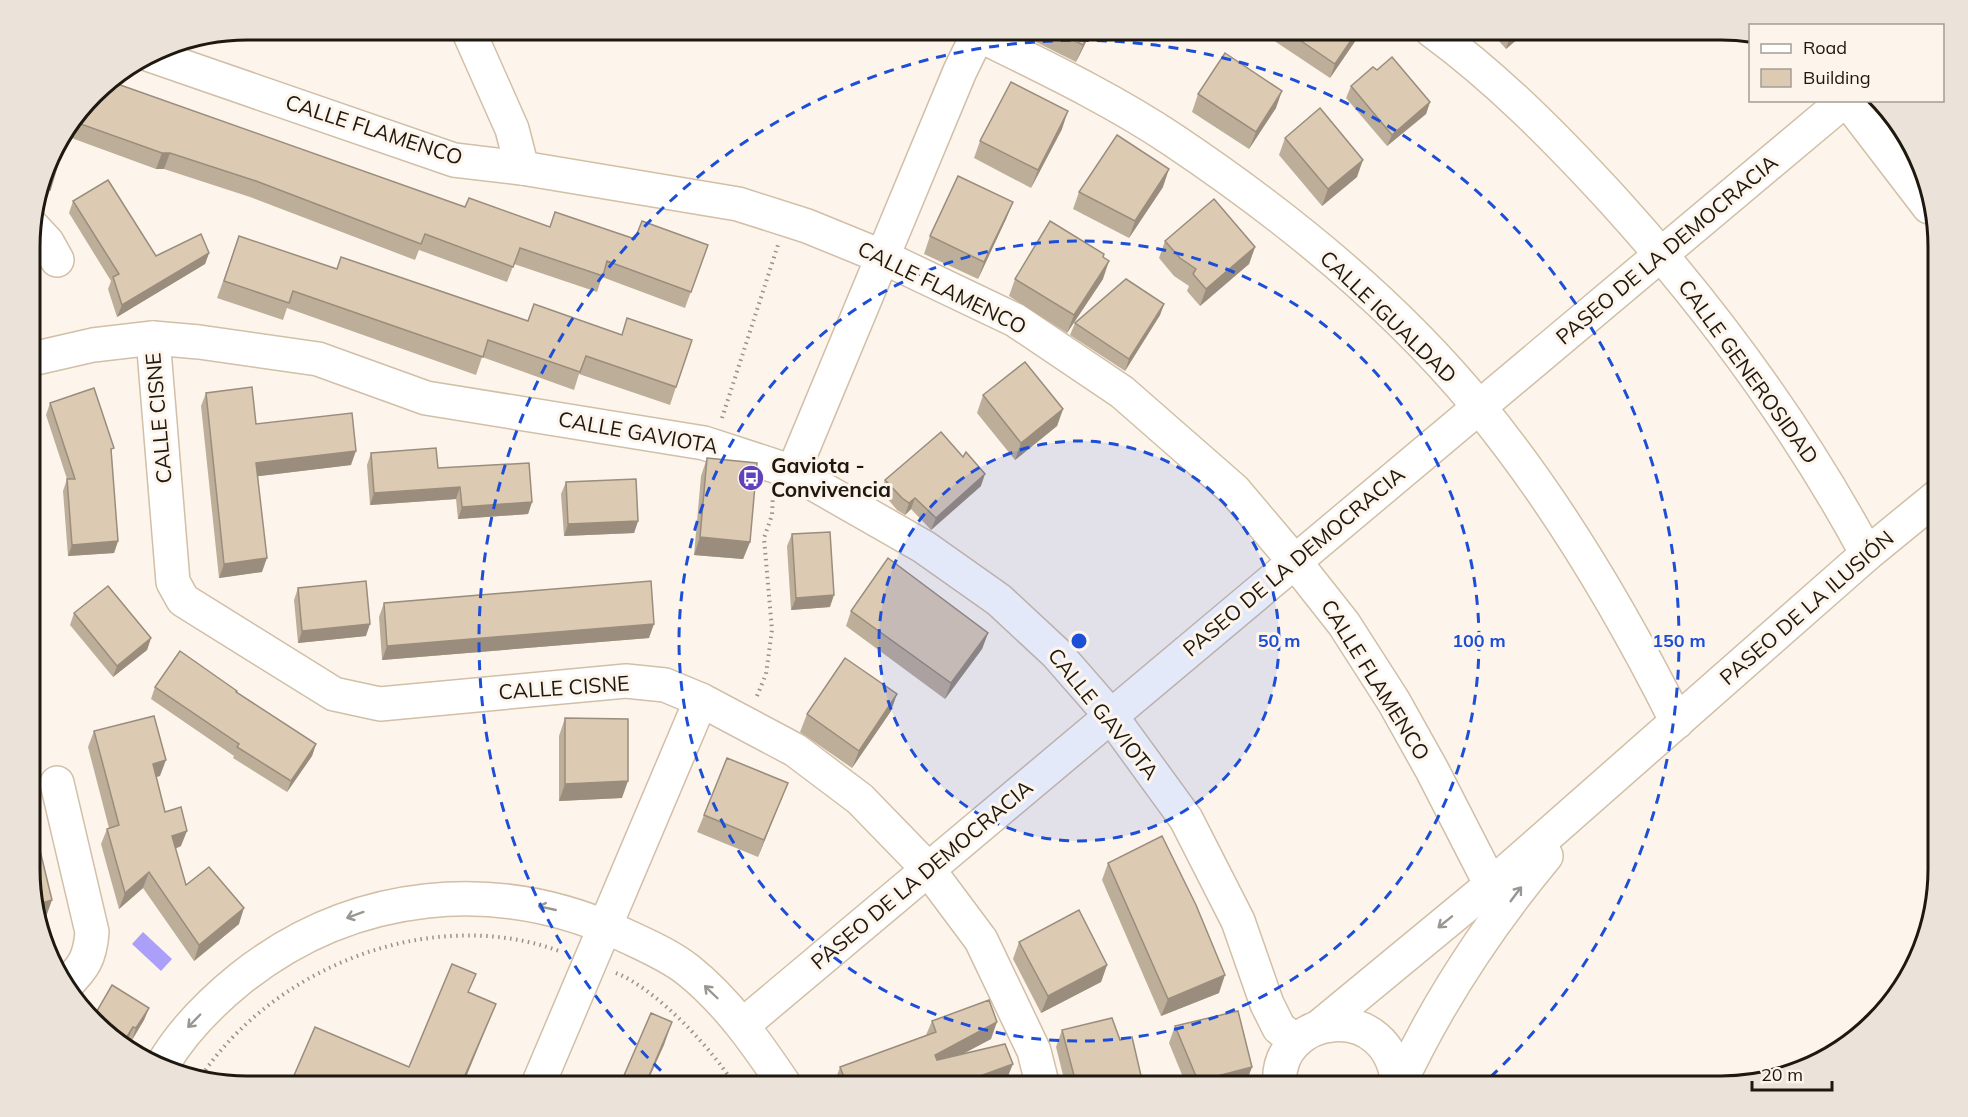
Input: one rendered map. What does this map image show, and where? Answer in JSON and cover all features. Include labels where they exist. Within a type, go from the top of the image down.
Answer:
[{"type":"street","points":[[473,40],[513,129],[522,168]]},
{"type":"street","points":[[783,468],[883,257],[960,71],[976,40]]},
{"type":"street","name":"CALLE IGUALDAD","points":[[994,40],[1171,139],[1247,193],[1328,256],[1407,328],[1480,407],[1556,511],[1618,613],[1677,722]]},
{"type":"street","name":"CALLE GENEROSIDAD","points":[[1444,40],[1463,54],[1566,148],[1662,254],[1750,368],[1831,488],[1867,554]]},
{"type":"street","name":"CALLE FLAMENCO","points":[[162,59],[454,160],[522,168],[738,204],[786,219],[883,257],[1015,320],[1122,392],[1234,490],[1295,562],[1344,624],[1394,702],[1491,885]]},
{"type":"street","name":"PASEO DE LA DEMOCRACIA","points":[[744,1024],[1844,102]]},
{"type":"street","points":[[1848,102],[1921,197]]},
{"type":"street","points":[[41,236],[57,260]]},
{"type":"street","name":"CALLE GAVIOTA","points":[[40,357],[93,345],[153,338],[199,342],[318,359],[426,398],[713,445],[783,468],[924,547],[999,600],[1056,653],[1111,716],[1186,819],[1238,921],[1279,1028],[1307,1034]]},
{"type":"street","name":"CALLE CISNE","points":[[153,338],[173,582],[183,600],[334,694],[380,704],[627,681],[665,685],[700,700],[795,750],[861,799],[928,869],[981,940],[1034,1051],[1040,1076]]},
{"type":"street","name":"PASEO DE LA ILUSIÓN","points":[[1279,1076],[1285,1056],[1307,1034],[1491,885],[1867,554],[1927,505]]},
{"type":"street","points":[[542,1076],[603,925],[700,700]]},
{"type":"street","name":"PASEO DE LA ILUSIÓN","points":[[1420,1040],[1479,943],[1532,873],[1558,842],[1615,788],[1677,722]]},
{"type":"street","points":[[57,783],[92,932],[91,954],[72,979]]},
{"type":"street","name":"PASEO DE LA ILUSIÓN","points":[[1403,1076],[1445,977],[1479,919],[1491,885]]},
{"type":"street","points":[[165,1060],[178,1038],[219,995],[271,954],[314,931],[369,910],[439,899],[496,899],[548,908],[603,925],[646,945],[687,969],[744,1024],[779,1076]]},
{"type":"street","name":"PASEO DE LA ILUSIÓN","points":[[1307,1034],[1333,1023],[1351,1024],[1373,1034],[1384,1044],[1393,1059],[1396,1076]]},
{"type":"path","points":[[713,445],[786,219]]},
{"type":"path","points":[[744,724],[766,674],[770,641],[764,538],[783,468]]},
{"type":"path","points":[[205,1071],[229,1041],[269,1004],[300,983],[362,953],[443,937],[493,937],[556,950],[623,976],[669,1010],[714,1056],[728,1076]]},
{"type":"shaded area","points":[[143,932],[172,959],[161,971],[132,944]]},
{"type":"building","points":[[1073,40],[1085,40],[1083,45]]},
{"type":"building","points":[[1300,40],[1351,40],[1335,64]]},
{"type":"building","points":[[1225,53],[1282,91],[1256,132],[1198,94]]},
{"type":"building","points":[[1392,57],[1430,102],[1392,135],[1351,86],[1373,67],[1377,70]]},
{"type":"building","points":[[1011,82],[1068,111],[1038,170],[980,141]]},
{"type":"building","points":[[120,85],[465,207],[469,198],[550,227],[555,212],[635,239],[642,221],[708,245],[691,292],[607,261],[603,276],[520,248],[513,267],[425,234],[421,244],[256,181],[170,153],[162,153],[81,124],[101,101]]},
{"type":"building","points":[[1320,108],[1363,160],[1328,189],[1285,138]]},
{"type":"building","points":[[1117,135],[1169,169],[1135,221],[1079,192]]},
{"type":"building","points":[[958,176],[1013,202],[984,262],[930,236]]},
{"type":"building","points":[[108,180],[156,256],[201,234],[209,253],[122,305],[113,277],[119,274],[73,201]]},
{"type":"building","points":[[1214,199],[1255,247],[1206,289],[1193,274],[1196,269],[1180,258],[1165,241]]},
{"type":"building","points":[[1050,221],[1104,254],[1103,257],[1109,261],[1074,315],[1015,279]]},
{"type":"building","points":[[239,236],[337,269],[341,257],[528,321],[534,304],[622,335],[627,318],[692,340],[676,387],[586,356],[580,372],[488,340],[483,357],[293,291],[289,303],[224,281]]},
{"type":"building","points":[[1126,279],[1164,304],[1129,359],[1075,323]]},
{"type":"building","points":[[1025,362],[1063,409],[1021,443],[983,395]]},
{"type":"building","points":[[252,387],[256,424],[352,413],[356,451],[256,463],[267,558],[224,564],[206,393]]},
{"type":"building","points":[[94,388],[114,448],[111,449],[118,541],[72,545],[67,479],[75,479],[50,403]]},
{"type":"building","points":[[941,432],[963,457],[966,452],[985,474],[936,518],[915,498],[909,503],[902,498],[885,480]]},
{"type":"building","points":[[436,448],[438,468],[529,463],[532,502],[462,507],[460,487],[374,493],[371,453]]},
{"type":"building","points":[[707,458],[757,463],[750,542],[700,537]]},
{"type":"building","points":[[636,479],[638,521],[568,524],[566,482]]},
{"type":"building","points":[[830,532],[834,595],[796,598],[792,534]]},
{"type":"building","points":[[888,558],[988,633],[951,683],[851,611]]},
{"type":"building","points":[[366,581],[370,624],[302,631],[298,588]]},
{"type":"building","points":[[651,581],[654,624],[387,646],[384,603]]},
{"type":"building","points":[[108,586],[151,638],[117,666],[74,613]]},
{"type":"building","points":[[180,651],[236,692],[316,744],[291,781],[237,747],[239,744],[155,687]]},
{"type":"building","points":[[845,658],[897,694],[859,751],[807,714]]},
{"type":"building","points":[[154,716],[166,760],[153,764],[165,812],[181,807],[187,831],[172,836],[186,885],[209,867],[244,908],[199,945],[149,872],[125,893],[107,829],[119,825],[94,731]]},
{"type":"building","points":[[565,718],[628,719],[628,781],[565,784]]},
{"type":"building","points":[[727,758],[788,783],[764,840],[704,815]]},
{"type":"building","points":[[1162,836],[1196,905],[1225,975],[1168,999],[1108,863]]},
{"type":"building","points":[[40,850],[52,900],[43,903]]},
{"type":"building","points":[[1079,910],[1107,965],[1048,996],[1019,942]]},
{"type":"building","points":[[452,964],[476,974],[468,992],[496,1004],[465,1076],[294,1076],[315,1027],[409,1067]]},
{"type":"building","points":[[112,985],[149,1008],[136,1028],[133,1027],[127,1037],[97,1011]]},
{"type":"building","points":[[989,1000],[997,1022],[935,1055],[937,1060],[1005,1044],[1013,1064],[980,1076],[844,1076],[840,1067],[936,1032],[932,1021]]},
{"type":"building","points":[[1238,1011],[1252,1067],[1217,1076],[1196,1076],[1175,1026]]},
{"type":"building","points":[[651,1013],[672,1022],[649,1076],[624,1076]]},
{"type":"building","points":[[1112,1018],[1120,1040],[1132,1037],[1141,1076],[1074,1076],[1062,1030]]},
{"type":"place","name":"Gaviota - Convivencia","points":[[751,478]]}]
